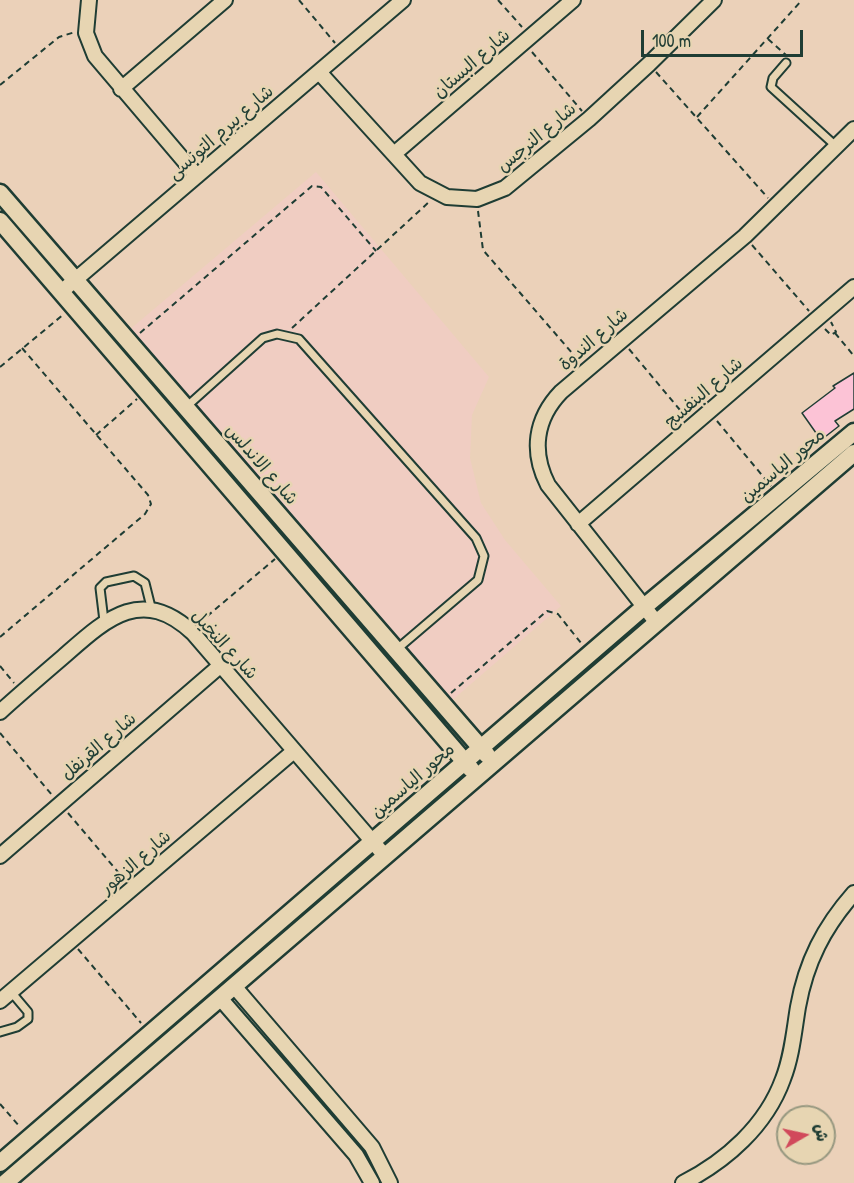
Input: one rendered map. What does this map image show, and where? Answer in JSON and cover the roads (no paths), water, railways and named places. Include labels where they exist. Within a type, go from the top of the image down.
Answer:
[{"type":"street","points":[[88,0],[86,33],[94,56],[197,176]]},
{"type":"street","points":[[121,89],[225,0]]},
{"type":"street","name":"شارع بيرم التونسى","points":[[61,292],[404,0]]},
{"type":"street","name":"شارع البستان","points":[[394,154],[573,0]]},
{"type":"street","name":"شارع النرجس","points":[[319,72],[420,183],[438,194],[457,199],[477,199],[505,188],[589,119],[650,64],[714,0]]},
{"type":"street","name":"شارع الندوة","points":[[657,623],[578,524],[544,476],[538,458],[537,440],[541,422],[549,406],[587,370],[745,236],[838,148],[854,129]]},
{"type":"street","name":"شارع الاندلس","points":[[0,193],[494,763]]},
{"type":"street","points":[[0,221],[477,777]]},
{"type":"street","name":"شارع البنفسج","points":[[578,524],[854,287]]},
{"type":"street","name":"محور الياسمين","points":[[0,1163],[644,607],[854,432]]},
{"type":"street","name":"محور الياسمين","points":[[5,1183],[854,453]]},
{"type":"street","name":"شارع النخيل","points":[[0,712],[104,621],[132,611],[152,611],[170,616],[191,630],[385,856]]},
{"type":"street","name":"شارع القرنفل","points":[[0,856],[221,665]]},
{"type":"street","name":"شارع الزهور","points":[[0,1001],[294,751]]},
{"type":"street","points":[[683,1183],[713,1166],[735,1148],[766,1113],[783,1080],[804,975],[817,944],[835,915],[854,893]]},
{"type":"street","points":[[234,986],[362,1134],[381,1162],[390,1183]]},
{"type":"street","points":[[220,998],[356,1155],[372,1183]]},
{"type":"lane","points":[[786,63],[773,78],[771,87],[838,148]]},
{"type":"lane","points":[[185,408],[257,343],[270,336],[285,334],[305,343],[476,538],[482,550],[483,569],[474,584],[396,650]]},
{"type":"lane","points":[[104,621],[100,588],[106,582],[134,576],[145,583],[152,611]]},
{"type":"lane","points":[[0,1032],[17,1027],[28,1018],[27,1012],[12,993]]}]
